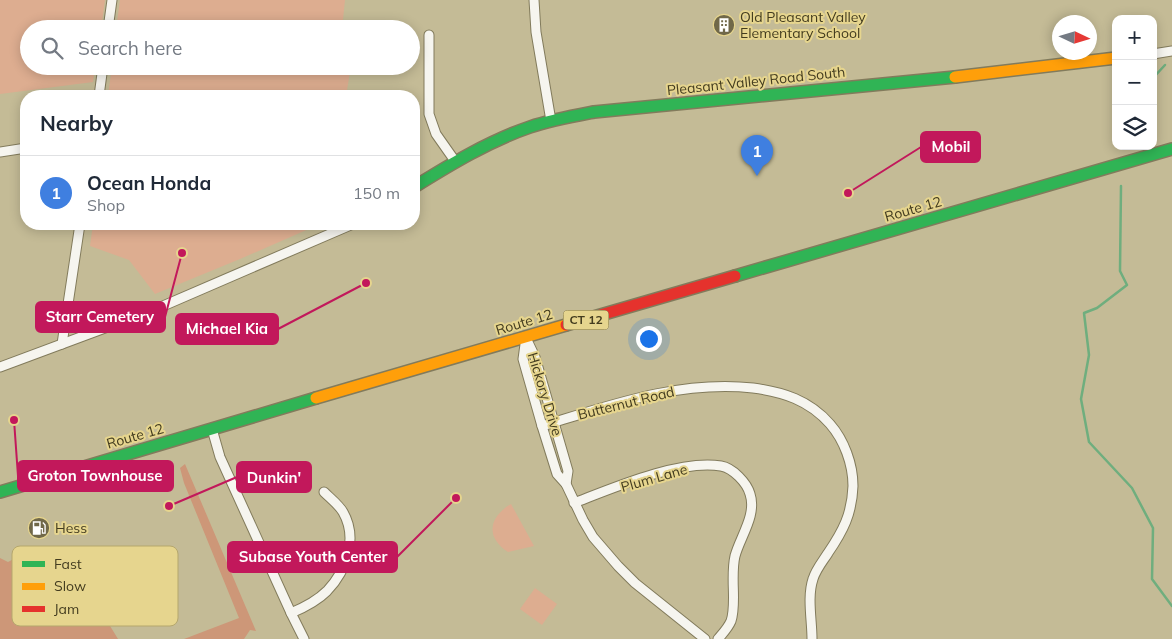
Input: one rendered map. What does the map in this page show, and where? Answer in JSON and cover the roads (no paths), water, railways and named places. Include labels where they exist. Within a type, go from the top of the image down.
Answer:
[{"type":"main road","name":"Pleasant Valley Road South","points":[[420,183],[455,161],[503,139],[551,121],[594,112],[915,82],[1112,58]]},
{"type":"main road","name":"Route 12","points":[[0,492],[1172,149]]},
{"type":"street","points":[[109,20],[112,0]]},
{"type":"street","points":[[534,0],[536,32],[551,121]]},
{"type":"street","points":[[429,35],[429,114],[436,134],[455,161]]},
{"type":"street","points":[[1157,53],[1172,51]]},
{"type":"street","points":[[100,90],[102,75]]},
{"type":"street","points":[[0,152],[20,149]]},
{"type":"street","points":[[62,344],[79,230]]},
{"type":"street","points":[[0,367],[156,308],[339,230]]},
{"type":"street","name":"Hickory Drive","points":[[526,338],[535,357],[568,471],[566,484]]},
{"type":"street","name":"Hickory Drive","points":[[526,338],[523,359],[557,474],[566,484],[593,537],[635,583],[705,639]]},
{"type":"street","name":"Butternut Road","points":[[542,426],[638,397],[707,386],[747,388],[787,394],[800,399],[824,416],[834,429],[847,453],[853,485],[851,502],[842,532],[813,578],[810,594],[812,639]]},
{"type":"street","points":[[212,429],[220,456],[304,639]]},
{"type":"street","name":"Plum Lane","points":[[574,503],[657,474],[689,467],[723,466],[735,473],[751,494],[752,506],[733,566],[731,620],[727,629],[718,639]]},
{"type":"street","points":[[291,614],[307,606],[326,592],[337,579],[346,562],[350,532],[343,511],[324,492]]},
{"type":"waterway","points":[[1157,74],[1165,65]]},
{"type":"waterway","points":[[1121,186],[1120,271],[1127,285],[1097,308],[1084,313],[1089,355],[1081,399],[1089,442],[1132,488],[1153,528],[1152,579],[1172,606]]},
{"type":"place","name":"Old Pleasant Valley Elementary School","points":[[724,25]]},
{"type":"place","name":"Ocean Honda","points":[[757,176]]},
{"type":"place","name":"Mobil","points":[[848,193]]},
{"type":"place","name":"Starr Cemetery","points":[[182,253]]},
{"type":"place","name":"Michael Kia","points":[[366,283]]},
{"type":"place","name":"Groton Townhouse","points":[[14,420]]},
{"type":"place","name":"Subase Youth Center","points":[[456,498]]},
{"type":"place","name":"Dunkin'","points":[[169,506]]},
{"type":"place","name":"Hess","points":[[39,528]]}]
